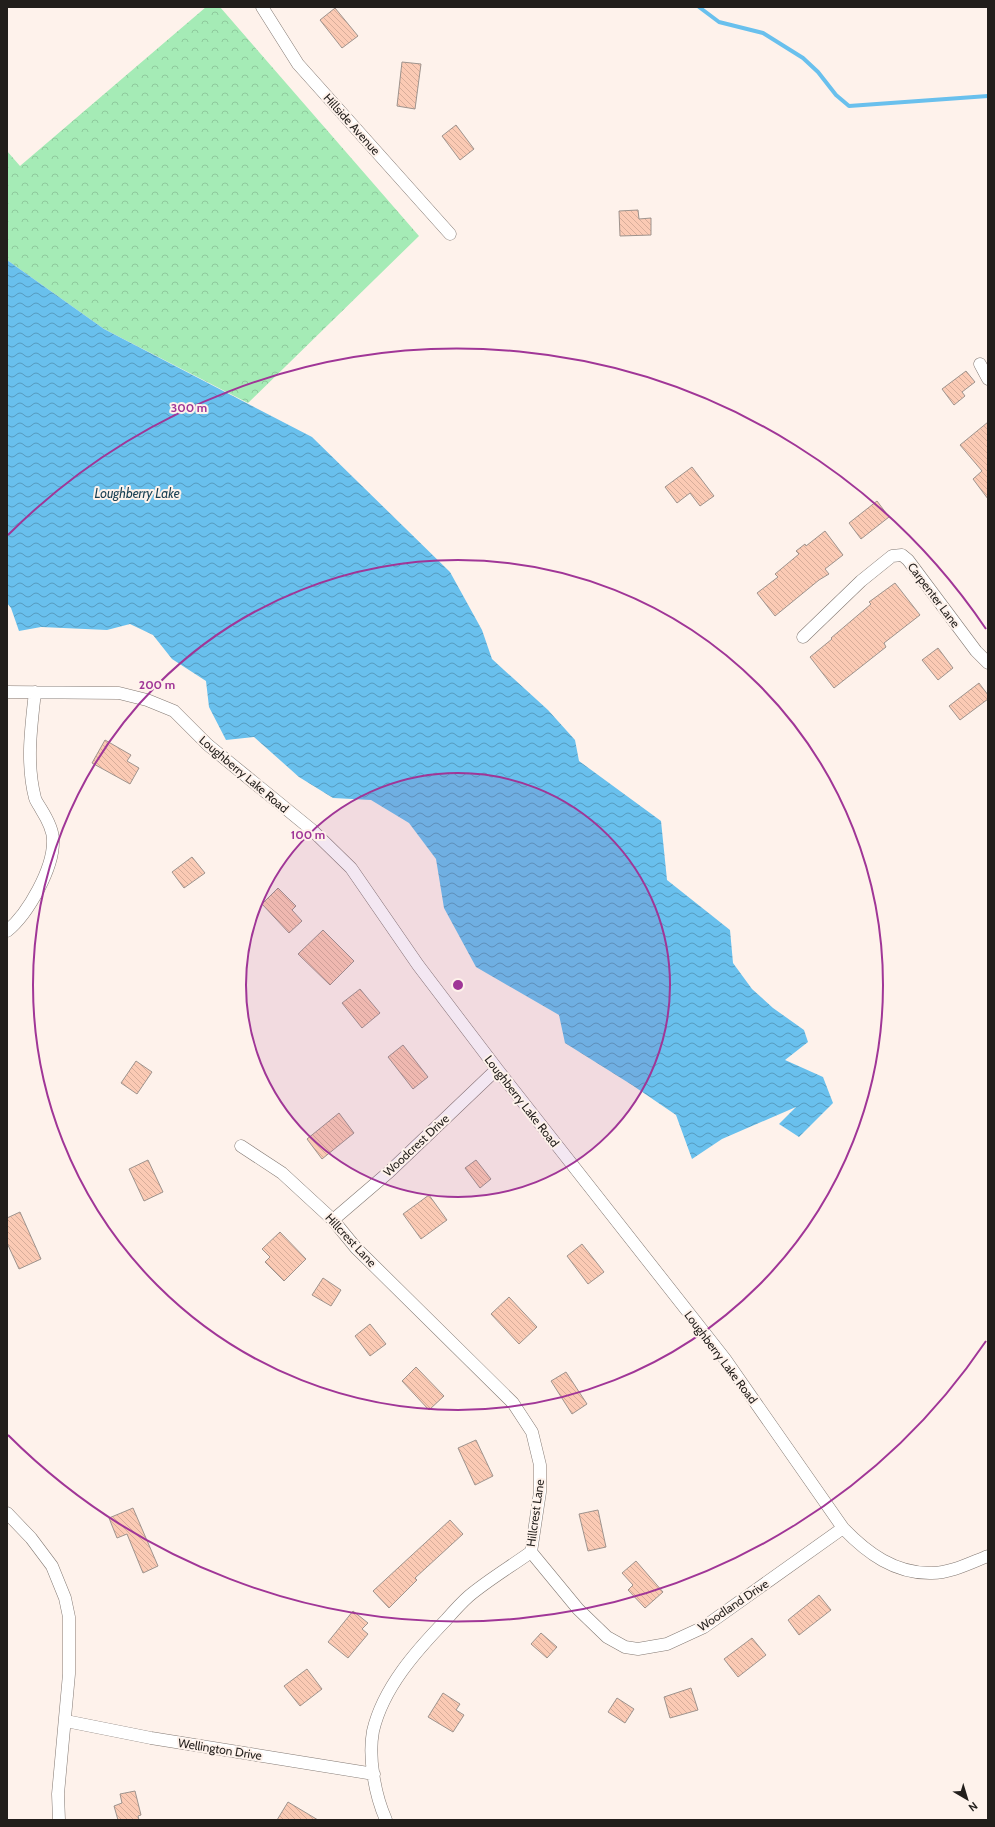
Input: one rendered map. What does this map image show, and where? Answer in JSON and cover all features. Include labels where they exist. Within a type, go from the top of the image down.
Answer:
[{"type":"street","name":"Hillside Avenue","points":[[262,7],[298,64],[450,234]]},
{"type":"street","points":[[980,364],[988,379]]},
{"type":"street","name":"Carpenter Lane","points":[[803,637],[861,581],[892,556],[902,555],[908,560],[976,651],[988,663]]},
{"type":"street","name":"Loughberry Lake Road","points":[[7,692],[119,693],[147,700],[174,711],[208,745],[312,830],[351,868],[418,966],[725,1359],[843,1528],[861,1546],[883,1562],[905,1570],[932,1573],[958,1568],[988,1556]]},
{"type":"street","points":[[7,931],[15,924],[40,889],[51,857],[54,840],[46,818],[35,800],[29,752],[35,692]]},
{"type":"street","name":"Woodcrest Drive","points":[[333,1220],[389,1172],[497,1069]]},
{"type":"street","name":"Hillcrest Lane","points":[[241,1146],[282,1173],[333,1220],[356,1248],[514,1403],[532,1432],[540,1464],[540,1492],[531,1552],[469,1597],[424,1642],[388,1693],[374,1730],[371,1756],[378,1802],[386,1820]]},
{"type":"street","points":[[7,1513],[32,1538],[52,1566],[65,1598],[69,1617],[69,1674],[66,1721],[58,1794],[59,1820]]},
{"type":"street","name":"Woodland Drive","points":[[531,1552],[578,1609],[607,1637],[625,1647],[638,1649],[667,1644],[704,1627],[843,1528]]},
{"type":"street","name":"Wellington Drive","points":[[66,1721],[151,1738],[374,1774]]},
{"type":"green space","points":[[206,7],[220,7],[419,236],[248,403],[104,329],[7,260],[7,151],[20,166]]},
{"type":"water","name":"Loughberry Lake","points":[[7,260],[104,329],[312,437],[450,572],[482,630],[492,659],[548,710],[575,740],[579,761],[661,821],[667,880],[730,930],[733,963],[752,989],[773,1008],[804,1030],[808,1042],[785,1060],[823,1077],[833,1103],[799,1137],[779,1124],[796,1107],[722,1139],[692,1159],[676,1115],[632,1085],[565,1043],[559,1015],[476,967],[444,908],[436,859],[409,823],[371,800],[333,798],[299,777],[254,737],[226,740],[209,707],[206,681],[172,659],[153,635],[130,624],[107,630],[41,627],[19,631],[11,608],[7,603]]},
{"type":"building","points":[[335,8],[358,36],[342,48],[320,20]]},
{"type":"building","points":[[402,62],[421,64],[415,109],[397,106]]},
{"type":"building","points":[[456,125],[474,149],[460,160],[442,136]]},
{"type":"building","points":[[638,210],[639,219],[651,218],[651,235],[620,236],[619,211]]},
{"type":"building","points":[[966,371],[975,382],[962,392],[965,396],[954,405],[942,389]]},
{"type":"building","points":[[988,422],[988,499],[973,479],[982,471],[960,445]]},
{"type":"building","points":[[692,467],[714,496],[700,506],[690,493],[677,503],[665,487]]},
{"type":"building","points":[[877,501],[889,517],[861,539],[849,523]]},
{"type":"building","points":[[825,531],[843,555],[825,569],[829,574],[819,580],[775,616],[757,593],[778,577],[775,574],[799,554],[796,551],[805,544],[806,546]]},
{"type":"building","points":[[895,583],[920,615],[884,643],[886,647],[834,688],[810,657],[871,604],[869,602]]},
{"type":"building","points":[[938,648],[953,668],[938,680],[922,660]]},
{"type":"building","points":[[979,683],[988,695],[988,699],[960,720],[949,706]]},
{"type":"building","points":[[105,740],[131,755],[127,761],[139,768],[130,784],[92,763]]},
{"type":"building","points":[[192,857],[205,873],[184,888],[172,872]]},
{"type":"building","points":[[278,888],[296,906],[292,910],[302,921],[289,933],[262,904]]},
{"type":"building","points":[[323,930],[354,961],[330,985],[298,954]]},
{"type":"building","points":[[360,989],[380,1013],[362,1028],[342,1003]]},
{"type":"building","points":[[403,1045],[428,1077],[413,1089],[388,1057]]},
{"type":"building","points":[[136,1061],[152,1072],[137,1094],[121,1083]]},
{"type":"building","points":[[339,1113],[354,1133],[322,1159],[307,1139]]},
{"type":"building","points":[[148,1160],[163,1192],[144,1201],[129,1169]]},
{"type":"building","points":[[476,1160],[491,1179],[480,1188],[465,1168]]},
{"type":"building","points":[[429,1195],[447,1220],[421,1239],[403,1214]]},
{"type":"building","points":[[20,1212],[41,1259],[19,1269],[7,1243],[7,1218]]},
{"type":"building","points":[[280,1232],[306,1259],[284,1281],[265,1262],[270,1257],[262,1249]]},
{"type":"building","points":[[582,1244],[604,1272],[588,1284],[567,1256]]},
{"type":"building","points":[[323,1278],[341,1290],[331,1306],[312,1295]]},
{"type":"building","points":[[509,1297],[537,1327],[519,1344],[491,1314]]},
{"type":"building","points":[[370,1324],[386,1344],[370,1356],[355,1336]]},
{"type":"building","points":[[416,1367],[444,1396],[429,1410],[402,1381]]},
{"type":"building","points":[[566,1372],[587,1404],[572,1414],[551,1381]]},
{"type":"building","points":[[476,1440],[493,1476],[475,1485],[458,1448]]},
{"type":"building","points":[[133,1508],[158,1566],[143,1573],[127,1534],[117,1538],[109,1518]]},
{"type":"building","points":[[598,1510],[606,1547],[588,1551],[579,1514]]},
{"type":"building","points":[[450,1520],[463,1534],[415,1578],[417,1580],[389,1608],[373,1591]]},
{"type":"building","points":[[636,1561],[663,1592],[645,1608],[628,1590],[633,1585],[622,1573]]},
{"type":"building","points":[[819,1595],[831,1610],[799,1635],[788,1620]]},
{"type":"building","points":[[353,1611],[368,1623],[362,1629],[368,1634],[348,1658],[328,1642]]},
{"type":"building","points":[[541,1633],[557,1647],[547,1658],[531,1644]]},
{"type":"building","points":[[752,1638],[766,1655],[738,1677],[724,1659]]},
{"type":"building","points":[[307,1669],[322,1689],[300,1706],[284,1686]]},
{"type":"building","points":[[691,1688],[698,1710],[670,1718],[664,1697]]},
{"type":"building","points":[[443,1693],[460,1704],[456,1710],[464,1715],[453,1732],[428,1717]]},
{"type":"building","points":[[617,1698],[634,1709],[625,1723],[608,1712]]},
{"type":"building","points":[[135,1791],[141,1815],[138,1816],[139,1820],[118,1820],[114,1806],[122,1803],[120,1794]]},
{"type":"building","points":[[288,1802],[318,1820],[277,1820]]},
{"type":"waterway","points":[[699,7],[719,22],[763,33],[803,58],[818,72],[836,95],[849,106],[988,96]]}]
